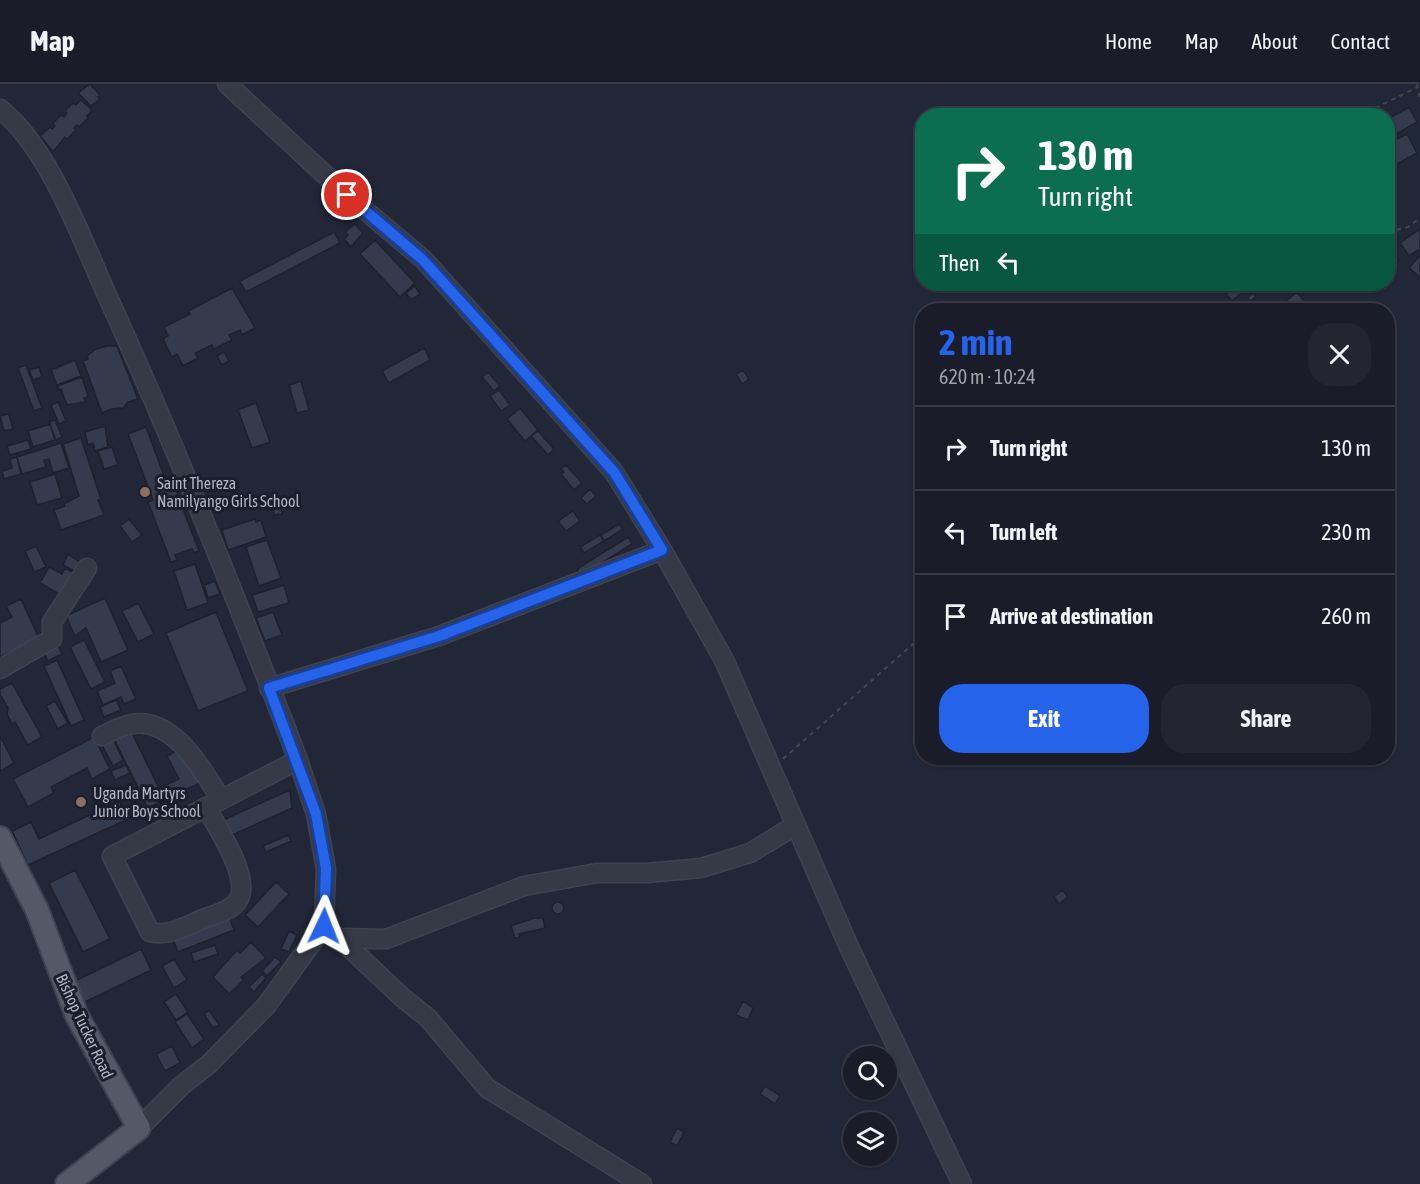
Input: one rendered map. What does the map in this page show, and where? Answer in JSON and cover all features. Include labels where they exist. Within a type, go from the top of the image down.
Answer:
[{"type":"main road","name":"Bishop Tucker Road","points":[[0,838],[37,910],[77,1016],[139,1128]]},
{"type":"main road","points":[[67,1184],[139,1128]]},
{"type":"street","points":[[227,84],[347,195],[423,260],[614,472],[662,550],[724,660],[849,947],[962,1184]]},
{"type":"street","points":[[0,109],[33,147],[68,206],[167,427],[298,760],[316,814],[326,868],[324,926],[266,1006],[209,1064],[181,1086],[139,1128]]},
{"type":"street","points":[[269,688],[439,636],[662,550]]},
{"type":"street","points":[[0,669],[52,639],[52,622],[87,568]]},
{"type":"street","points":[[102,736],[135,724],[165,732],[187,746],[214,803],[242,880],[240,897],[228,909],[168,933],[150,932],[112,856],[214,803],[298,760]]},
{"type":"street","points":[[339,938],[386,939],[524,886],[597,873],[647,873],[701,868],[750,853],[796,825]]},
{"type":"street","points":[[324,926],[402,998],[428,1018],[487,1088],[642,1184]]},
{"type":"path","points":[[1374,108],[1417,86],[1420,100]]},
{"type":"path","points":[[1395,230],[1408,227],[1420,218]]},
{"type":"path","points":[[1245,303],[1259,291]]},
{"type":"path","points":[[771,769],[915,642]]},
{"type":"building","points":[[90,84],[100,95],[98,97],[100,99],[91,106],[78,93]]},
{"type":"building","points":[[81,100],[92,110],[88,118],[79,127],[77,125],[74,128],[76,130],[67,139],[65,137],[53,152],[40,136],[50,127],[52,129],[55,126],[53,123],[61,115],[64,117],[67,113],[65,111],[73,103],[76,105]]},
{"type":"building","points":[[1409,107],[1417,122],[1395,135],[1395,115]]},
{"type":"building","points":[[1407,134],[1417,153],[1395,165],[1395,140]]},
{"type":"building","points":[[355,224],[363,233],[351,247],[344,239],[348,235],[345,232]]},
{"type":"building","points":[[1420,229],[1420,249],[1409,256],[1400,243]]},
{"type":"building","points":[[334,232],[340,243],[246,292],[240,281]]},
{"type":"building","points":[[375,240],[415,283],[400,297],[360,254]]},
{"type":"building","points":[[1420,255],[1420,277],[1409,268]]},
{"type":"building","points":[[415,286],[420,294],[411,300],[406,293]]},
{"type":"building","points":[[232,288],[255,328],[242,335],[240,330],[229,335],[232,340],[214,349],[212,345],[195,353],[198,358],[183,366],[177,354],[172,357],[163,339],[168,336],[164,327],[190,314],[188,311]]},
{"type":"building","points":[[1230,291],[1243,291],[1232,301],[1226,294]]},
{"type":"building","points":[[1297,292],[1306,303],[1284,303]]},
{"type":"building","points":[[117,346],[138,399],[128,402],[123,408],[111,409],[102,413],[83,361],[88,359],[87,356],[96,349]]},
{"type":"building","points":[[424,348],[430,360],[389,383],[382,371]]},
{"type":"building","points":[[224,352],[229,361],[222,365],[217,356]]},
{"type":"building","points":[[75,360],[81,376],[57,385],[51,370]]},
{"type":"building","points":[[26,365],[42,408],[34,411],[18,368]]},
{"type":"building","points":[[39,367],[42,377],[33,380],[29,370]]},
{"type":"building","points":[[743,370],[749,379],[742,384],[736,374]]},
{"type":"building","points":[[488,372],[500,386],[494,391],[482,377]]},
{"type":"building","points":[[82,377],[88,396],[84,398],[86,402],[67,405],[61,389],[59,390],[57,386]]},
{"type":"building","points":[[301,381],[309,410],[297,413],[289,385]]},
{"type":"building","points":[[499,390],[510,405],[501,411],[490,396]]},
{"type":"building","points":[[58,402],[66,421],[59,424],[51,405]]},
{"type":"building","points":[[256,403],[270,442],[252,448],[238,410]]},
{"type":"building","points":[[520,408],[538,430],[525,441],[507,419]]},
{"type":"building","points":[[9,414],[13,429],[4,431],[0,416]]},
{"type":"building","points":[[55,420],[62,437],[56,440],[49,422]]},
{"type":"building","points":[[50,424],[55,440],[33,447],[28,431]]},
{"type":"building","points":[[105,426],[108,447],[95,451],[93,443],[88,445],[85,432]]},
{"type":"building","points":[[146,427],[170,492],[176,489],[179,500],[184,498],[188,507],[183,509],[199,551],[194,553],[192,549],[175,555],[177,560],[171,562],[148,502],[153,500],[128,434]]},
{"type":"building","points":[[538,431],[554,449],[548,455],[531,436]]},
{"type":"building","points":[[81,438],[104,515],[61,530],[54,510],[65,506],[64,504],[79,496],[63,444]]},
{"type":"building","points":[[28,440],[31,449],[10,455],[7,446]]},
{"type":"building","points":[[61,443],[69,468],[53,473],[49,459],[44,460],[46,467],[22,474],[17,457]]},
{"type":"building","points":[[112,447],[118,465],[104,469],[98,451]]},
{"type":"building","points":[[17,457],[21,474],[4,479],[2,471],[12,468],[10,459]]},
{"type":"building","points":[[566,465],[582,483],[574,490],[561,474],[564,472],[561,468]]},
{"type":"building","points":[[55,474],[62,498],[37,505],[30,482]]},
{"type":"building","points":[[590,489],[596,496],[587,504],[581,498]]},
{"type":"building","points":[[280,500],[282,514],[274,515],[272,501]]},
{"type":"building","points":[[573,511],[580,521],[566,531],[558,521]]},
{"type":"building","points":[[129,519],[142,535],[132,542],[120,526]]},
{"type":"building","points":[[255,519],[256,522],[261,520],[266,537],[228,550],[222,530]]},
{"type":"building","points":[[619,524],[623,529],[604,541],[601,535]]},
{"type":"building","points":[[600,535],[604,541],[584,553],[580,547]]},
{"type":"building","points":[[628,537],[632,544],[581,576],[577,569]]},
{"type":"building","points":[[267,540],[281,578],[259,586],[246,547]]},
{"type":"building","points":[[36,546],[46,567],[34,572],[25,551]]},
{"type":"building","points":[[68,554],[81,563],[76,572],[63,565]]},
{"type":"building","points":[[195,564],[208,603],[187,610],[174,571]]},
{"type":"building","points":[[49,567],[62,574],[65,568],[74,573],[61,595],[40,583]]},
{"type":"building","points":[[215,581],[220,594],[208,598],[204,585]]},
{"type":"building","points":[[284,585],[289,603],[258,612],[252,595]]},
{"type":"building","points":[[105,598],[128,650],[101,662],[86,628],[75,636],[66,616]]},
{"type":"building","points":[[21,599],[39,638],[0,657],[0,623],[12,617],[6,606]]},
{"type":"building","points":[[138,603],[154,634],[138,642],[122,611]]},
{"type":"building","points":[[216,612],[248,691],[198,711],[166,633]]},
{"type":"building","points":[[273,612],[282,635],[265,641],[256,618]]},
{"type":"building","points":[[84,640],[105,682],[91,689],[70,647]]},
{"type":"building","points":[[57,643],[62,654],[48,661],[42,650]]},
{"type":"building","points":[[57,660],[84,720],[71,726],[44,666]]},
{"type":"building","points":[[121,666],[136,699],[124,704],[121,697],[103,705],[97,691],[115,683],[110,671]]},
{"type":"building","points":[[12,683],[42,737],[28,745],[15,722],[12,724],[7,714],[8,708],[0,694],[0,689]]},
{"type":"building","points":[[116,700],[121,710],[104,717],[100,707]]},
{"type":"building","points":[[55,701],[68,723],[58,729],[46,706]]},
{"type":"building","points":[[130,729],[159,788],[179,779],[167,756],[182,748],[200,783],[148,808],[113,737]]},
{"type":"building","points":[[111,735],[123,760],[113,766],[100,741]]},
{"type":"building","points":[[0,736],[14,763],[0,771]]},
{"type":"building","points":[[94,737],[110,769],[92,779],[87,768],[51,787],[54,793],[28,807],[13,779]]},
{"type":"building","points":[[126,765],[130,773],[115,780],[111,771]]},
{"type":"building","points":[[290,790],[292,808],[230,836],[223,820]]},
{"type":"building","points":[[119,801],[128,819],[28,865],[12,831],[31,822],[39,839]]},
{"type":"building","points":[[288,835],[291,841],[266,852],[263,846]]},
{"type":"building","points":[[75,870],[110,939],[83,952],[49,883]]},
{"type":"building","points":[[276,882],[289,894],[258,927],[245,915]]},
{"type":"building","points":[[1062,890],[1068,897],[1059,904],[1054,897]]},
{"type":"building","points":[[560,902],[564,908],[560,914],[556,914],[552,906]]},
{"type":"building","points":[[228,914],[234,930],[178,952],[172,936]]},
{"type":"building","points":[[534,918],[543,918],[545,928],[519,934],[520,937],[515,938],[511,926]]},
{"type":"building","points":[[289,931],[297,935],[289,952],[281,949]]},
{"type":"building","points":[[251,942],[266,958],[241,977],[244,980],[229,994],[213,977],[237,950],[240,953]]},
{"type":"building","points":[[215,945],[218,954],[194,962],[191,953]]},
{"type":"building","points":[[141,949],[151,970],[83,1003],[73,982]]},
{"type":"building","points":[[275,957],[281,962],[267,976],[262,971]]},
{"type":"building","points":[[174,959],[187,980],[174,988],[162,966]]},
{"type":"building","points":[[262,974],[266,978],[254,992],[249,987]]},
{"type":"building","points":[[176,994],[188,1012],[176,1020],[164,1002]]},
{"type":"building","points":[[743,1001],[753,1008],[748,1020],[736,1015]]},
{"type":"building","points":[[209,1010],[219,1025],[213,1028],[204,1014]]},
{"type":"building","points":[[187,1014],[204,1039],[192,1048],[175,1022]]},
{"type":"building","points":[[172,1046],[180,1063],[165,1071],[156,1054]]},
{"type":"building","points":[[765,1086],[780,1096],[775,1104],[760,1094]]},
{"type":"building","points":[[677,1128],[684,1132],[677,1146],[670,1142]]},
{"type":"place","name":"Saint Thereza Namilyango Girls School","points":[[145,492]]},
{"type":"place","name":"Uganda Martyrs Junior Boys School","points":[[81,802]]},
{"type":"route","points":[[324,926],[326,868],[316,814],[298,760],[269,688],[439,636],[608,573],[662,550],[614,472],[423,260],[347,195]]}]
